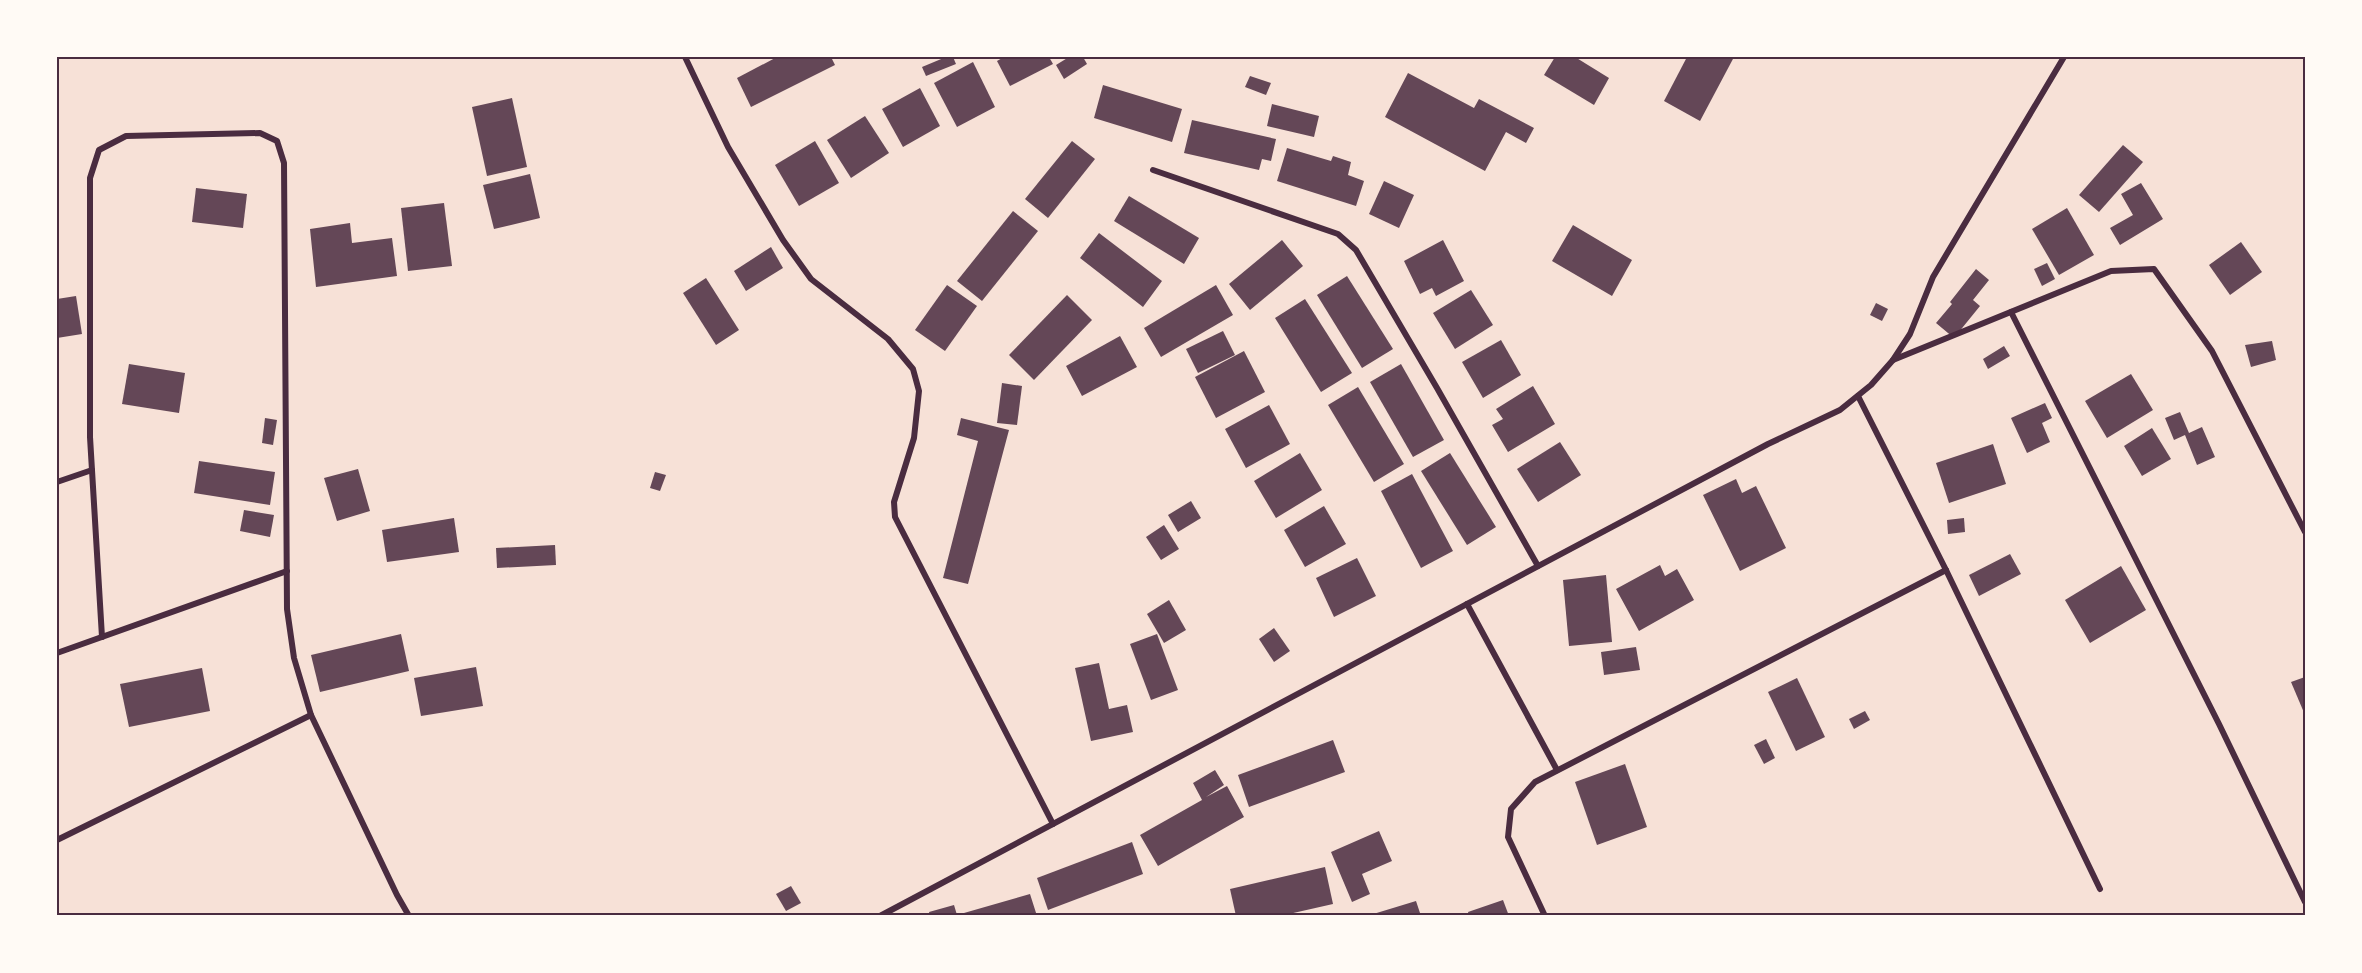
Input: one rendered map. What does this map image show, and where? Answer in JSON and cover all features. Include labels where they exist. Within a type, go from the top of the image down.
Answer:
[{"type":"street","points":[[685,57],[728,147],[789,248],[812,279],[888,339],[913,369],[919,391],[914,438],[894,502],[895,517],[1053,824]]},
{"type":"street","points":[[880,916],[1768,444],[1840,410],[1871,385],[1893,360],[1910,334],[1933,277],[2064,57]]},
{"type":"street","points":[[102,637],[90,437],[90,178],[99,150],[126,136],[260,133],[277,141],[284,163],[287,609],[294,658],[311,715],[397,895],[410,916]]},
{"type":"street","points":[[1153,170],[1338,234],[1356,250],[1538,566]]},
{"type":"street","points":[[1893,360],[2111,271],[2154,269],[2212,351],[2305,532]]},
{"type":"street","points":[[2012,312],[2219,724],[2305,902]]},
{"type":"street","points":[[1858,396],[1946,570],[2100,889]]},
{"type":"street","points":[[57,482],[92,470]]},
{"type":"street","points":[[1545,916],[1508,837],[1511,809],[1535,782],[1946,570]]},
{"type":"street","points":[[57,653],[287,571]]},
{"type":"street","points":[[1467,604],[1557,770]]},
{"type":"street","points":[[57,840],[311,715]]},
{"type":"building","points":[[777,57],[831,57],[835,65],[751,107],[737,78]]},
{"type":"building","points":[[946,57],[953,57],[956,64],[926,76],[922,67]]},
{"type":"building","points":[[1004,57],[1049,57],[1053,64],[1010,86],[997,61]]},
{"type":"building","points":[[1069,57],[1083,57],[1087,64],[1064,79],[1056,65]]},
{"type":"building","points":[[1555,57],[1575,57],[1609,78],[1594,105],[1544,75]]},
{"type":"building","points":[[1687,57],[1734,57],[1700,121],[1664,101]]},
{"type":"building","points":[[973,62],[995,107],[957,127],[934,83]]},
{"type":"building","points":[[1408,73],[1474,108],[1479,99],[1534,128],[1526,143],[1506,132],[1485,171],[1385,117]]},
{"type":"building","points":[[1250,76],[1271,83],[1266,95],[1245,87]]},
{"type":"building","points":[[1103,85],[1182,109],[1172,142],[1094,118]]},
{"type":"building","points":[[920,88],[940,126],[903,147],[882,109]]},
{"type":"building","points":[[512,98],[527,167],[487,176],[472,107]]},
{"type":"building","points":[[1272,104],[1319,116],[1314,137],[1267,126]]},
{"type":"building","points":[[865,116],[889,153],[851,178],[827,140]]},
{"type":"building","points":[[1192,120],[1276,139],[1271,161],[1262,159],[1259,170],[1184,153]]},
{"type":"building","points":[[815,141],[839,183],[799,206],[775,165]]},
{"type":"building","points":[[1072,141],[1095,159],[1048,218],[1025,199]]},
{"type":"building","points":[[2123,145],[2143,162],[2099,212],[2079,195]]},
{"type":"building","points":[[1287,148],[1331,161],[1333,156],[1351,162],[1348,175],[1364,181],[1356,206],[1277,181]]},
{"type":"building","points":[[530,174],[540,218],[494,229],[483,185]]},
{"type":"building","points":[[1384,181],[1414,195],[1399,228],[1369,214]]},
{"type":"building","points":[[2141,183],[2163,219],[2120,245],[2110,228],[2133,215],[2121,194]]},
{"type":"building","points":[[196,188],[247,194],[243,228],[192,222]]},
{"type":"building","points":[[1129,196],[1199,238],[1184,264],[1114,221]]},
{"type":"building","points":[[444,203],[452,266],[408,271],[401,208]]},
{"type":"building","points":[[2067,208],[2094,255],[2059,275],[2032,229]]},
{"type":"building","points":[[1013,211],[1038,231],[982,301],[957,281]]},
{"type":"building","points":[[350,223],[352,243],[392,238],[397,276],[316,287],[310,229]]},
{"type":"building","points":[[1573,225],[1632,260],[1612,296],[1552,261]]},
{"type":"building","points":[[1099,233],[1162,281],[1143,307],[1080,258]]},
{"type":"building","points":[[1282,240],[1303,266],[1250,310],[1229,284]]},
{"type":"building","points":[[1443,240],[1464,281],[1436,296],[1432,288],[1420,294],[1404,261]]},
{"type":"building","points":[[2241,242],[2262,272],[2230,295],[2209,265]]},
{"type":"building","points":[[771,247],[783,268],[746,291],[734,271]]},
{"type":"building","points":[[2047,263],[2055,279],[2042,286],[2034,269]]},
{"type":"building","points":[[1976,269],[1989,280],[1973,300],[1980,306],[1954,338],[1936,323]]},
{"type":"building","points":[[1347,276],[1393,349],[1362,368],[1317,295]]},
{"type":"building","points":[[706,278],[739,330],[716,345],[683,293]]},
{"type":"building","points":[[947,285],[977,306],[945,351],[915,330]]},
{"type":"building","points":[[1216,285],[1233,315],[1161,357],[1144,328]]},
{"type":"building","points":[[1471,290],[1493,325],[1455,349],[1433,313]]},
{"type":"building","points":[[1067,295],[1092,320],[1034,380],[1009,355]]},
{"type":"building","points":[[76,296],[82,334],[57,338],[57,299]]},
{"type":"building","points":[[1305,299],[1352,373],[1321,392],[1275,318]]},
{"type":"building","points":[[1876,303],[1888,309],[1882,321],[1870,315]]},
{"type":"building","points":[[1223,331],[1235,355],[1198,373],[1186,349]]},
{"type":"building","points":[[1120,336],[1137,367],[1082,396],[1066,366]]},
{"type":"building","points":[[1501,340],[1521,375],[1483,398],[1462,362]]},
{"type":"building","points":[[2272,341],[2276,360],[2251,367],[2245,345]]},
{"type":"building","points":[[2004,346],[2010,356],[1988,369],[1983,359]]},
{"type":"building","points":[[1244,351],[1265,392],[1216,418],[1195,377]]},
{"type":"building","points":[[129,364],[185,373],[179,413],[122,404]]},
{"type":"building","points":[[1401,364],[1444,440],[1413,457],[1370,382]]},
{"type":"building","points":[[2131,374],[2153,410],[2107,438],[2085,401]]},
{"type":"building","points":[[1002,383],[1022,386],[1017,425],[997,423]]},
{"type":"building","points":[[1533,386],[1555,424],[1508,452],[1492,425],[1503,419],[1496,409]]},
{"type":"building","points":[[1358,387],[1404,464],[1374,482],[1328,405]]},
{"type":"building","points":[[2045,403],[2052,418],[2042,423],[2050,442],[2027,453],[2011,418]]},
{"type":"building","points":[[1269,405],[1290,444],[1246,468],[1225,429]]},
{"type":"building","points":[[2180,412],[2189,433],[2202,427],[2215,457],[2197,465],[2185,435],[2174,440],[2165,418]]},
{"type":"building","points":[[265,418],[277,420],[273,445],[262,443]]},
{"type":"building","points":[[961,418],[1009,430],[968,584],[943,578],[978,441],[957,435]]},
{"type":"building","points":[[2152,428],[2171,459],[2142,476],[2124,446]]},
{"type":"building","points":[[1560,442],[1581,475],[1538,502],[1517,469]]},
{"type":"building","points":[[1993,444],[2006,484],[1949,503],[1936,463]]},
{"type":"building","points":[[1300,453],[1322,490],[1276,518],[1254,481]]},
{"type":"building","points":[[1450,453],[1496,527],[1467,545],[1421,471]]},
{"type":"building","points":[[199,461],[275,472],[270,505],[194,493]]},
{"type":"building","points":[[358,469],[370,511],[337,521],[324,478]]},
{"type":"building","points":[[655,472],[666,475],[660,491],[650,488]]},
{"type":"building","points":[[1412,474],[1453,551],[1421,568],[1381,491]]},
{"type":"building","points":[[1736,479],[1742,493],[1756,486],[1786,548],[1740,571],[1703,495]]},
{"type":"building","points":[[1191,501],[1201,518],[1178,532],[1168,515]]},
{"type":"building","points":[[1324,506],[1346,544],[1305,567],[1284,530]]},
{"type":"building","points":[[244,510],[274,515],[270,537],[240,531]]},
{"type":"building","points":[[454,518],[459,552],[387,562],[382,530]]},
{"type":"building","points":[[1964,518],[1965,532],[1948,534],[1947,520]]},
{"type":"building","points":[[1164,525],[1179,549],[1161,560],[1146,537]]},
{"type":"building","points":[[555,545],[556,565],[497,568],[496,548]]},
{"type":"building","points":[[2010,554],[2021,574],[1979,596],[1969,575]]},
{"type":"building","points":[[1357,558],[1376,596],[1334,617],[1316,578]]},
{"type":"building","points":[[1660,565],[1665,576],[1677,569],[1694,600],[1639,631],[1616,589]]},
{"type":"building","points":[[2121,566],[2146,610],[2090,643],[2065,600]]},
{"type":"building","points":[[1606,575],[1612,642],[1569,646],[1563,580]]},
{"type":"building","points":[[1169,600],[1186,630],[1164,643],[1147,614]]},
{"type":"building","points":[[1274,628],[1290,651],[1274,662],[1259,639]]},
{"type":"building","points":[[401,634],[409,671],[320,692],[311,655]]},
{"type":"building","points":[[1157,634],[1178,690],[1151,700],[1130,644]]},
{"type":"building","points":[[1636,647],[1640,670],[1604,675],[1601,652]]},
{"type":"building","points":[[1099,663],[1109,709],[1127,705],[1133,732],[1091,741],[1075,668]]},
{"type":"building","points":[[476,667],[483,706],[421,716],[414,678]]},
{"type":"building","points":[[202,668],[210,711],[129,727],[120,684]]},
{"type":"building","points":[[2305,677],[2305,715],[2291,682]]},
{"type":"building","points":[[1797,678],[1825,737],[1796,751],[1768,692]]},
{"type":"building","points":[[1865,711],[1870,720],[1854,729],[1849,719]]},
{"type":"building","points":[[1766,739],[1775,758],[1764,764],[1754,745]]},
{"type":"building","points":[[1333,740],[1345,772],[1249,807],[1238,775]]},
{"type":"building","points":[[1625,764],[1647,827],[1597,845],[1575,782]]},
{"type":"building","points":[[1215,770],[1224,785],[1206,797],[1227,786],[1244,817],[1158,866],[1140,835],[1202,800],[1193,783]]},
{"type":"building","points":[[1379,831],[1392,861],[1362,874],[1370,894],[1352,902],[1331,852]]},
{"type":"building","points":[[1132,842],[1143,874],[1048,910],[1037,878]]},
{"type":"building","points":[[1325,867],[1333,904],[1280,916],[1236,916],[1230,889]]},
{"type":"building","points":[[791,886],[801,903],[786,911],[776,894]]},
{"type":"building","points":[[1030,894],[1037,916],[930,916],[929,912],[954,905],[957,915]]},
{"type":"building","points":[[1503,900],[1509,916],[1469,916],[1468,912]]},
{"type":"building","points":[[1416,901],[1421,916],[1370,916],[1370,915]]}]
